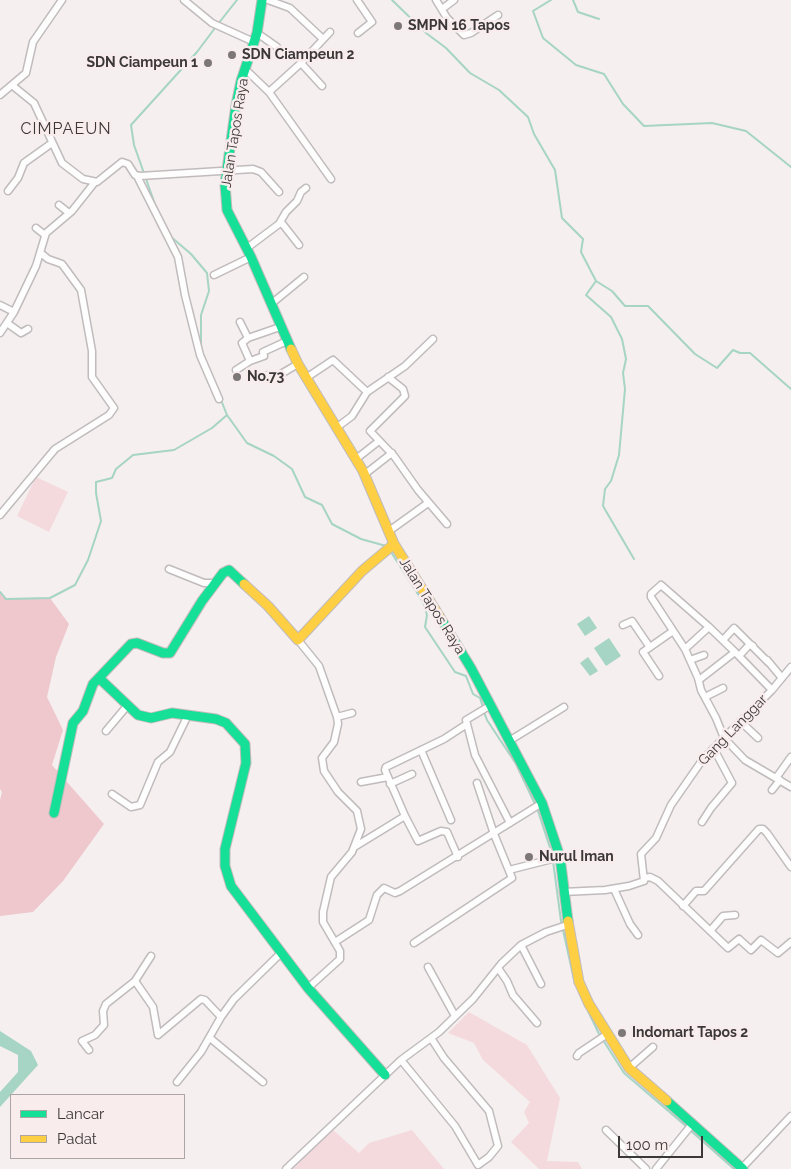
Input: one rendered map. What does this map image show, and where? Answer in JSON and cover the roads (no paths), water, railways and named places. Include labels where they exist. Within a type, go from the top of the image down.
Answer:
[{"type":"main road","name":"Jalan Tapos Raya","points":[[262,0],[256,38],[245,69],[236,105],[225,184],[227,210],[247,248],[280,327],[298,364],[365,474],[389,531],[389,549],[472,668],[486,708],[509,741],[542,803],[560,857],[564,926],[579,982],[603,1037],[643,1083],[690,1126],[743,1169]]},
{"type":"main road","points":[[54,813],[71,728],[76,717],[83,710],[89,691],[132,643],[163,653],[170,653],[202,601],[226,570],[231,570],[298,640],[362,571],[389,549]]},
{"type":"main road","points":[[99,678],[138,715],[149,718],[166,713],[188,715],[226,723],[245,744],[246,763],[225,849],[225,866],[234,894],[308,988],[385,1075]]},
{"type":"street","points":[[0,96],[26,73],[33,42],[62,0]]},
{"type":"street","points":[[184,0],[218,26],[278,47]]},
{"type":"street","points":[[268,0],[290,8],[323,39]]},
{"type":"street","points":[[357,0],[372,22],[358,33]]},
{"type":"street","points":[[436,0],[464,35],[471,34],[498,15]]},
{"type":"street","points":[[442,9],[454,0]]},
{"type":"street","points":[[269,92],[301,63],[330,32]]},
{"type":"street","points":[[301,63],[322,86]]},
{"type":"street","points":[[245,69],[269,92],[291,127],[331,179]]},
{"type":"street","points":[[13,86],[34,103],[60,159],[68,168],[83,179],[95,182]]},
{"type":"street","points":[[8,191],[18,178],[24,163],[52,143]]},
{"type":"street","points":[[0,333],[14,312],[42,254],[45,235],[69,214],[95,182],[122,162],[128,164],[138,176],[178,258],[182,269],[185,296],[200,355],[219,399]]},
{"type":"street","points":[[138,176],[227,169],[257,170],[279,192]]},
{"type":"street","points":[[247,248],[280,222],[306,188]]},
{"type":"street","points":[[59,205],[69,214]]},
{"type":"street","points":[[280,222],[299,245]]},
{"type":"street","points":[[36,228],[45,235]]},
{"type":"street","points":[[0,516],[55,448],[109,416],[114,409],[92,377],[92,351],[81,290],[64,265],[42,254]]},
{"type":"street","points":[[214,275],[251,257]]},
{"type":"street","points":[[271,304],[304,277]]},
{"type":"street","points":[[0,305],[14,312]]},
{"type":"street","points":[[240,322],[248,338]]},
{"type":"street","points":[[7,323],[21,333],[28,329]]},
{"type":"street","points":[[250,361],[242,343],[248,338],[280,327]]},
{"type":"street","points":[[336,428],[352,416],[367,392],[412,360],[433,339]]},
{"type":"street","points":[[236,370],[250,361],[264,356],[263,352],[287,342]]},
{"type":"street","points":[[306,378],[332,360],[367,392]]},
{"type":"street","points":[[268,376],[274,378],[298,364]]},
{"type":"street","points":[[388,377],[403,389],[405,396],[370,431],[392,453],[428,503],[446,524]]},
{"type":"street","points":[[356,459],[379,441]]},
{"type":"street","points":[[365,474],[392,453]]},
{"type":"street","points":[[389,531],[428,503]]},
{"type":"street","points":[[169,568],[204,583],[216,583]]},
{"type":"street","points":[[772,690],[723,640],[661,584],[650,596],[685,649],[699,680],[704,698],[716,718],[724,738],[745,760],[791,788]]},
{"type":"street","points":[[623,625],[632,622],[649,646]]},
{"type":"street","points":[[685,649],[709,627]]},
{"type":"street","points":[[723,640],[734,628],[782,678]]},
{"type":"street","points":[[660,676],[643,653],[649,646],[673,631]]},
{"type":"street","points":[[298,640],[320,666],[338,724],[334,742],[324,754],[322,763],[324,771],[338,792],[357,811],[361,829],[356,846]]},
{"type":"street","points":[[699,680],[750,644],[769,663]]},
{"type":"street","points":[[690,660],[704,655]]},
{"type":"street","name":"Gang Langgar","points":[[645,878],[641,854],[656,838],[671,805],[703,759],[772,690],[791,668]]},
{"type":"street","points":[[704,698],[723,688]]},
{"type":"street","points":[[106,731],[127,706]]},
{"type":"street","points":[[509,741],[564,707]]},
{"type":"street","points":[[486,708],[466,719],[475,755],[510,823]]},
{"type":"street","points":[[336,717],[352,713]]},
{"type":"street","points":[[112,794],[131,807],[140,805],[158,762],[170,752],[188,715]]},
{"type":"street","points":[[740,721],[758,738]]},
{"type":"street","points":[[458,857],[447,832],[441,831],[418,841],[385,770],[386,767],[468,724]]},
{"type":"street","points":[[702,822],[732,783],[714,749]]},
{"type":"street","points":[[421,750],[451,820]]},
{"type":"street","points":[[772,790],[791,757]]},
{"type":"street","points":[[390,784],[412,774]]},
{"type":"street","points":[[361,782],[388,777]]},
{"type":"street","points":[[414,943],[511,881],[512,876],[494,834],[477,783]]},
{"type":"street","points":[[335,942],[369,920],[377,894],[384,888],[395,893],[458,857],[542,803]]},
{"type":"street","points":[[308,988],[339,961],[340,951],[322,920],[329,884],[334,873],[356,846],[405,816]]},
{"type":"street","points":[[683,906],[696,891],[704,891],[759,829],[764,829],[768,833],[791,867]]},
{"type":"street","points":[[509,870],[560,857]]},
{"type":"street","points":[[563,892],[614,889],[642,883],[645,878],[650,877],[658,881],[728,948],[739,939],[751,950],[761,940],[778,954],[791,942]]},
{"type":"street","points":[[614,889],[630,924],[638,936]]},
{"type":"street","points":[[710,931],[723,916],[735,915]]},
{"type":"street","points":[[287,1168],[401,1060],[431,1038],[473,1000],[498,968],[521,945],[530,939],[564,926]]},
{"type":"street","points":[[521,945],[541,984]]},
{"type":"street","points":[[177,1082],[210,1038],[221,1017],[234,999],[281,953]]},
{"type":"street","points":[[89,1050],[82,1041],[95,1035],[104,1025],[103,1011],[106,1004],[135,981],[151,956]]},
{"type":"street","points":[[428,967],[455,1016]]},
{"type":"street","points":[[498,968],[507,981],[513,995],[536,1023]]},
{"type":"street","points":[[135,981],[153,1007],[158,1035],[201,999],[205,1000],[221,1017]]},
{"type":"street","points":[[577,1056],[603,1037]]},
{"type":"street","points":[[210,1038],[263,1082]]},
{"type":"street","points":[[401,1060],[455,1126],[478,1165],[490,1157],[498,1146],[489,1111],[453,1069],[431,1038]]},
{"type":"street","points":[[629,1068],[653,1047]]},
{"type":"street","points":[[743,1169],[791,1116]]},
{"type":"street","points":[[656,1169],[690,1126]]},
{"type":"street","points":[[606,1130],[646,1169]]},
{"type":"waterway","points":[[218,24],[237,0]]},
{"type":"waterway","points":[[392,0],[426,33],[446,48],[470,73],[499,90],[528,117],[534,134],[555,170],[562,218],[583,239],[581,252],[596,281],[586,295],[611,317],[622,339],[626,359],[623,373],[625,389],[619,455],[611,481],[605,489],[603,506],[634,559]]},
{"type":"waterway","points":[[551,0],[533,11],[543,38],[576,65],[604,74],[623,104],[644,126],[712,123],[746,131],[791,167]]},
{"type":"waterway","points":[[573,0],[578,12],[599,19]]},
{"type":"waterway","points":[[157,210],[134,145],[131,125],[197,52],[215,28]]},
{"type":"waterway","points":[[170,236],[191,254],[207,273],[209,291],[201,315],[201,349]]},
{"type":"waterway","points":[[596,281],[612,291],[625,306],[648,306],[695,354],[717,368],[733,350],[740,353],[750,353],[791,389]]},
{"type":"waterway","points":[[221,400],[227,415],[247,443],[274,456],[292,469],[305,497],[322,505],[332,524],[361,539],[386,546]]},
{"type":"waterway","points":[[0,592],[6,599],[50,598],[75,585],[88,560],[101,521],[96,482],[112,478],[116,469],[133,455],[174,450],[212,428],[227,415]]},
{"type":"waterway","points":[[391,552],[423,602],[427,615],[425,627],[455,672],[466,676],[473,694],[480,698],[483,707]]},
{"type":"waterway","points":[[484,712],[487,720],[516,764],[535,804]]},
{"type":"waterway","points":[[538,811],[552,854]]},
{"type":"waterway","points":[[553,861],[561,921],[575,984]]},
{"type":"waterway","points":[[588,1011],[600,1036]]},
{"type":"waterway","points":[[603,1040],[624,1073],[687,1127]]},
{"type":"waterway","points":[[691,1131],[734,1169]]},
{"type":"place","name":"SMPN 16 Tapos","points":[[398,26]]},
{"type":"place","name":"SDN Ciampeun 2","points":[[232,55]]},
{"type":"place","name":"SDN Ciampeun 1","points":[[208,63]]},
{"type":"place","name":"No.73","points":[[237,377]]},
{"type":"place","name":"Nurul Iman","points":[[529,857]]},
{"type":"place","name":"Indomart Tapos 2","points":[[622,1033]]},
{"type":"district","name":"CIMPAEUN","points":[[66,129]]}]
